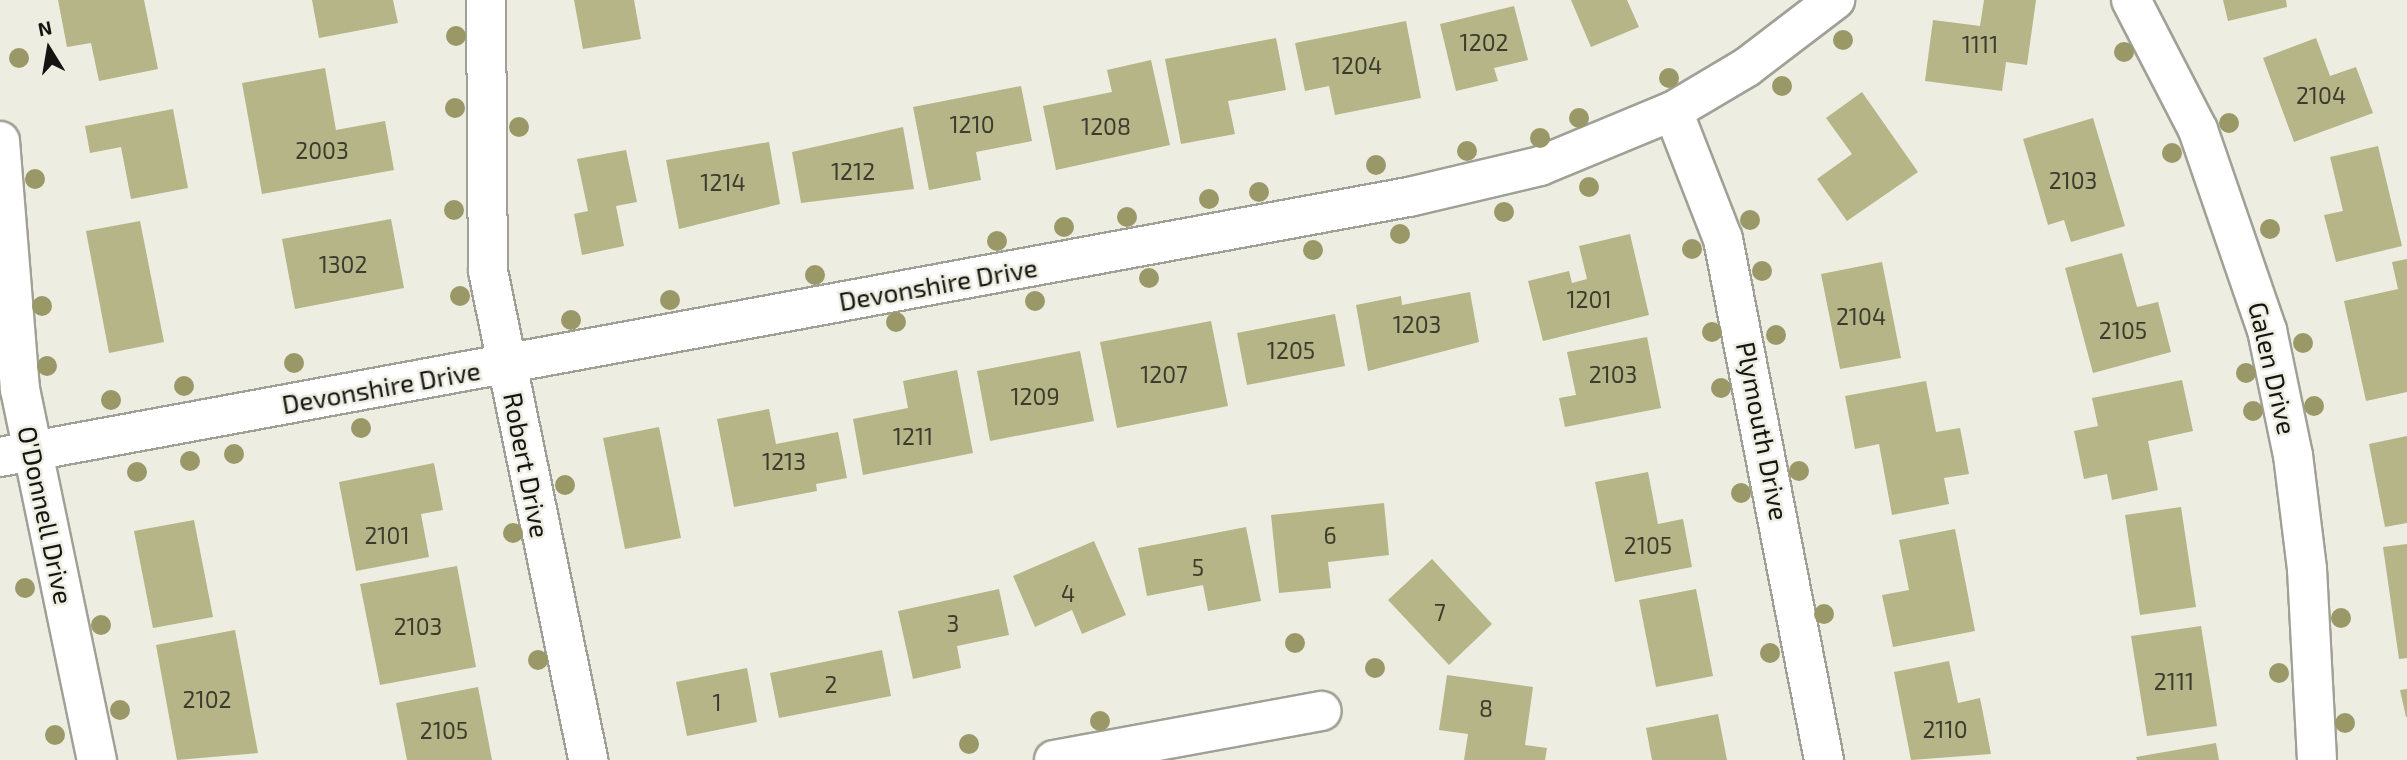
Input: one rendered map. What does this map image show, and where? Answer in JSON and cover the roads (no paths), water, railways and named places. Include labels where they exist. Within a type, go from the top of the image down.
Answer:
[{"type":"street","name":"Robert Drive","points":[[486,0],[483,223],[506,364],[588,760]]},
{"type":"street","name":"Devonshire Drive","points":[[16,454],[1409,197],[1541,166],[1673,111],[1747,67],[1835,0]]},
{"type":"street","name":"Galen Drive","points":[[2131,0],[2198,130],[2267,330],[2293,455],[2307,569],[2317,760]]},
{"type":"street","name":"Plymouth Drive","points":[[1673,111],[1723,239],[1824,760]]},
{"type":"street","name":"O'Donnell Drive","points":[[0,141],[13,339],[16,454],[97,760]]},
{"type":"street","points":[[1054,760],[1322,711]]}]
